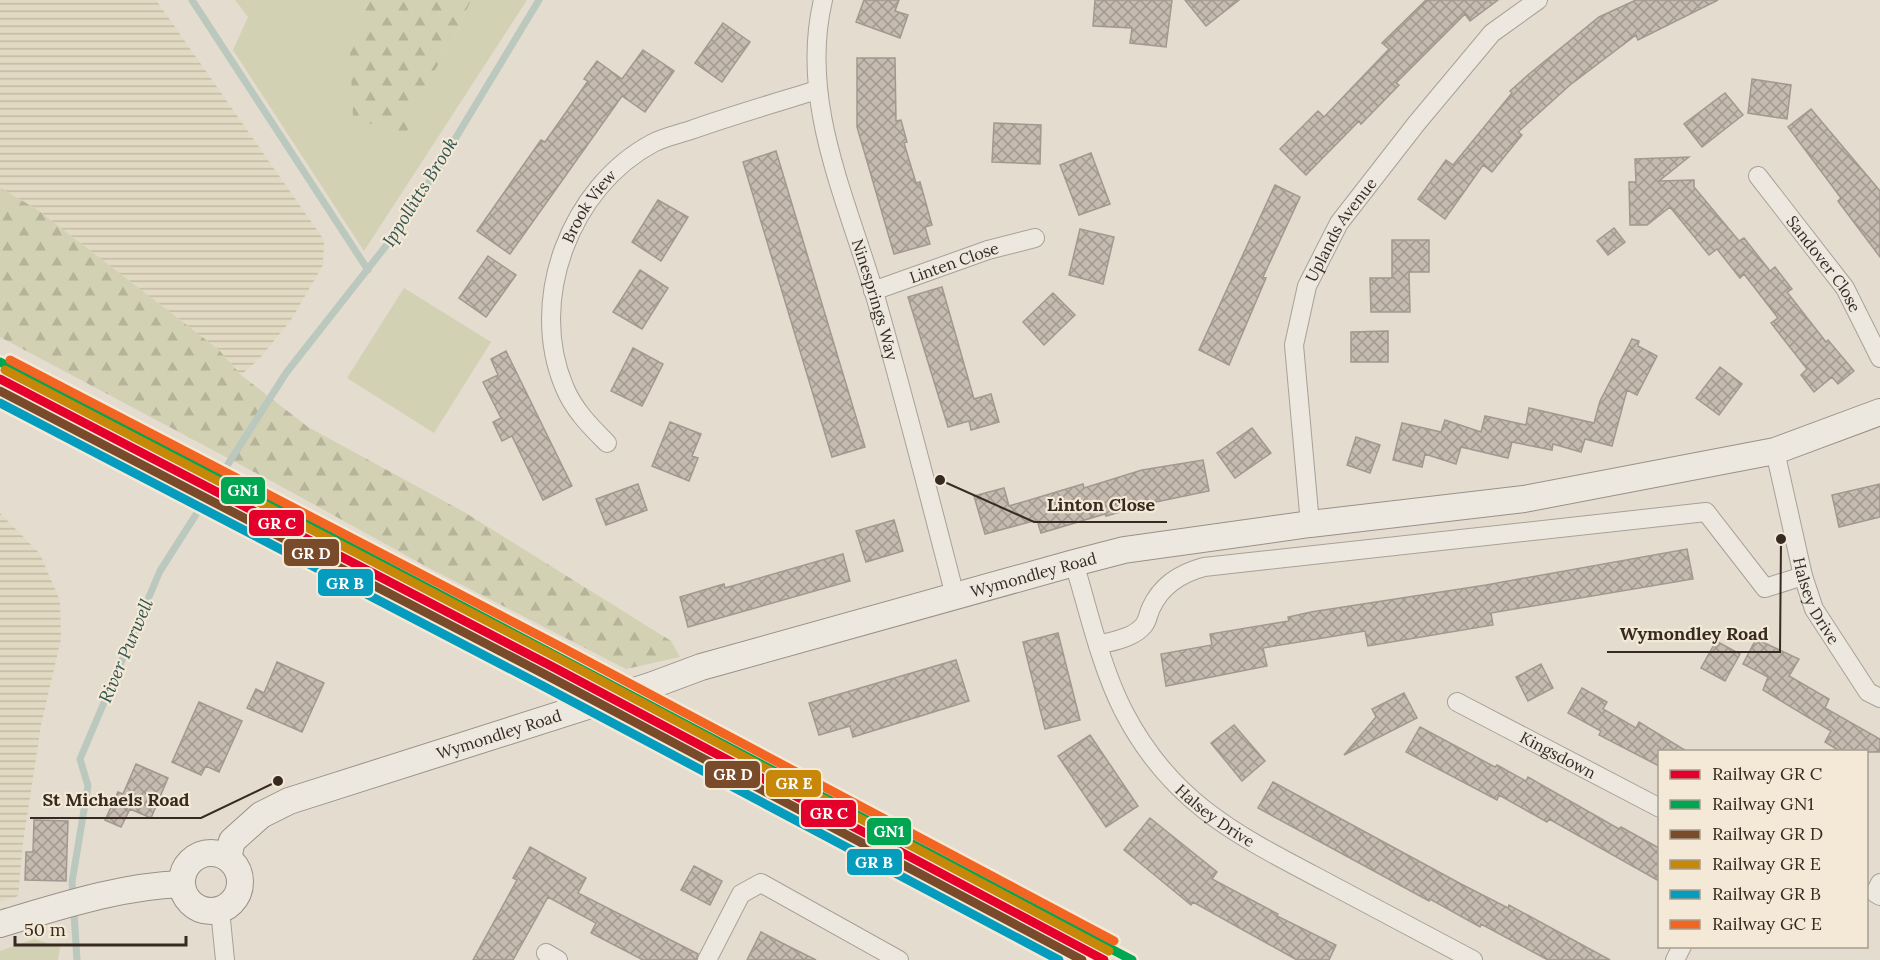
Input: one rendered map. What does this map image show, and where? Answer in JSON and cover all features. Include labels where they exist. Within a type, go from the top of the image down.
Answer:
[{"type":"street","name":"Ninesprings Way","points":[[823,0],[816,27],[817,90],[828,151],[873,291],[955,596]]},
{"type":"street","name":"Uplands Avenue","points":[[1310,524],[1294,345],[1306,286],[1339,223],[1416,124],[1492,33],[1538,0]]},
{"type":"street","name":"Brook View","points":[[607,443],[582,418],[564,387],[551,341],[550,310],[559,261],[581,211],[616,171],[653,144],[817,90]]},
{"type":"street","name":"Sandover Close","points":[[1758,176],[1845,288],[1880,358]]},
{"type":"street","name":"Linten Close","points":[[873,291],[988,250],[1035,238]]},
{"type":"street","name":"Wymondley Road","points":[[228,858],[232,841],[261,815],[316,791],[650,686],[701,667],[1074,563],[1124,550],[1310,524],[1524,500],[1775,451],[1880,412]]},
{"type":"street","name":"Halsey Drive","points":[[1775,451],[1803,576],[1814,609],[1868,692],[1880,698]]},
{"type":"street","points":[[1098,645],[1126,637],[1143,627],[1150,609],[1167,585],[1190,570],[1706,512],[1765,588],[1803,576]]},
{"type":"street","name":"Halsey Drive","points":[[1074,563],[1113,688],[1143,743],[1166,775],[1197,806],[1239,836],[1473,960]]},
{"type":"street","name":"Kingsdown","points":[[1457,702],[1658,807]]},
{"type":"street","points":[[210,853],[228,858],[238,870],[240,888],[236,898],[220,910],[203,911],[190,903],[181,884],[186,865],[194,858],[210,853]]},
{"type":"street","points":[[706,960],[741,894],[761,883],[899,960]]},
{"type":"street","points":[[1880,883],[1875,893],[1880,896]]},
{"type":"street","points":[[0,924],[98,898],[163,885],[181,884]]},
{"type":"street","points":[[220,910],[225,960]]},
{"type":"shaded area","points":[[0,0],[156,0],[324,240],[323,265],[291,320],[259,359],[241,375],[219,350],[35,208],[0,188]]},
{"type":"shaded area","points":[[0,513],[40,554],[60,601],[61,639],[41,725],[23,843],[18,896],[0,902]]},
{"type":"green space","points":[[235,0],[367,0],[350,51],[405,137],[422,92],[453,40],[471,0],[527,0],[364,251],[233,50],[248,17]]},
{"type":"green space","points":[[367,0],[471,0],[453,40],[422,92],[405,137],[353,117],[350,51]]},
{"type":"green space","points":[[0,188],[35,208],[219,350],[241,375],[308,427],[464,512],[671,641],[680,657],[626,669],[429,568],[275,483],[0,337]]},
{"type":"green space","points":[[404,288],[491,342],[434,433],[347,378]]},
{"type":"green space","points":[[34,939],[60,947],[58,960],[0,960],[0,951]]},
{"type":"building","points":[[864,0],[899,0],[895,11],[908,15],[900,38],[856,22]]},
{"type":"building","points":[[1095,0],[1172,0],[1166,47],[1130,43],[1132,28],[1093,26]]},
{"type":"building","points":[[1185,0],[1239,0],[1206,26]]},
{"type":"building","points":[[1426,0],[1498,0],[1470,21],[1465,14],[1396,83],[1399,85],[1361,124],[1359,121],[1306,175],[1280,149],[1318,111],[1324,117],[1389,49],[1382,43]]},
{"type":"building","points":[[1636,0],[1718,0],[1638,40],[1636,35],[1570,85],[1518,132],[1522,135],[1492,172],[1483,165],[1445,219],[1418,199],[1446,160],[1453,165],[1512,93],[1510,91],[1599,17]]},
{"type":"building","points":[[723,23],[750,42],[722,82],[695,63]]},
{"type":"building","points":[[643,50],[674,71],[645,112],[622,96],[510,254],[477,231],[541,140],[545,142],[588,81],[584,79],[597,61],[622,79]]},
{"type":"building","points":[[857,58],[895,58],[896,121],[901,120],[907,142],[904,143],[916,183],[920,182],[932,225],[925,227],[930,244],[894,254],[857,127]]},
{"type":"building","points":[[1752,79],[1791,85],[1787,119],[1748,113]]},
{"type":"building","points":[[1725,93],[1743,115],[1702,147],[1684,124]]},
{"type":"building","points":[[1811,109],[1880,191],[1880,257],[1838,201],[1841,198],[1788,127]]},
{"type":"building","points":[[994,123],[1041,125],[1040,164],[992,162]]},
{"type":"building","points":[[776,151],[865,447],[832,457],[743,162]]},
{"type":"building","points":[[1091,153],[1110,204],[1079,215],[1060,165]]},
{"type":"building","points":[[1689,157],[1659,181],[1694,180],[1694,187],[1739,241],[1744,238],[1770,271],[1775,267],[1792,289],[1787,292],[1826,342],[1828,340],[1854,371],[1838,384],[1832,377],[1814,392],[1801,375],[1807,369],[1771,323],[1778,318],[1744,274],[1740,278],[1717,249],[1709,255],[1670,207],[1647,225],[1630,225],[1629,182],[1636,182],[1635,159]]},
{"type":"building","points":[[1275,185],[1300,197],[1263,277],[1266,278],[1229,365],[1199,350]]},
{"type":"building","points":[[658,200],[688,217],[661,261],[632,242]]},
{"type":"building","points":[[1614,228],[1625,242],[1608,255],[1597,241]]},
{"type":"building","points":[[1080,229],[1114,237],[1103,284],[1069,275]]},
{"type":"building","points":[[1392,240],[1429,240],[1429,272],[1409,272],[1410,312],[1371,312],[1370,278],[1392,278]]},
{"type":"building","points":[[488,256],[516,275],[486,317],[459,298]]},
{"type":"building","points":[[640,270],[668,288],[642,329],[613,312]]},
{"type":"building","points":[[942,287],[974,399],[991,394],[999,422],[971,430],[969,421],[948,427],[908,297]]},
{"type":"building","points":[[1053,293],[1075,315],[1044,345],[1023,322]]},
{"type":"building","points":[[1388,331],[1388,362],[1351,362],[1351,332]]},
{"type":"building","points":[[1632,339],[1639,341],[1638,346],[1657,356],[1637,395],[1627,390],[1612,446],[1585,439],[1581,452],[1553,444],[1552,450],[1512,442],[1508,458],[1461,447],[1456,464],[1425,454],[1422,467],[1393,460],[1402,423],[1441,432],[1445,420],[1481,432],[1485,416],[1526,425],[1529,408],[1594,423],[1600,401]]},
{"type":"building","points":[[633,348],[663,364],[642,406],[611,391]]},
{"type":"building","points":[[506,351],[572,486],[543,500],[512,436],[502,441],[493,422],[501,418],[483,382],[498,375],[491,359]]},
{"type":"building","points":[[1720,367],[1742,384],[1719,415],[1696,398]]},
{"type":"building","points":[[670,422],[701,434],[692,456],[698,458],[689,481],[652,466]]},
{"type":"building","points":[[1252,428],[1271,453],[1235,478],[1217,453]]},
{"type":"building","points":[[1356,437],[1380,445],[1370,473],[1347,465]]},
{"type":"building","points":[[1203,460],[1209,491],[1151,503],[1106,516],[1105,514],[1041,533],[1037,520],[985,534],[974,496],[1004,488],[1009,506],[1083,484],[1084,488],[1142,470]]},
{"type":"building","points":[[638,484],[647,510],[606,525],[596,499]]},
{"type":"building","points":[[1880,484],[1880,517],[1839,527],[1832,495]]},
{"type":"building","points":[[894,520],[903,551],[866,562],[856,531]]},
{"type":"building","points":[[1687,549],[1693,579],[1491,613],[1493,625],[1368,646],[1365,631],[1263,648],[1267,666],[1166,686],[1161,654],[1212,645],[1210,634],[1289,621],[1288,617],[1311,612],[1486,585]]},
{"type":"building","points":[[843,554],[850,581],[688,627],[680,597],[724,584],[725,588]]},
{"type":"building","points":[[1058,633],[1080,720],[1045,729],[1023,642]]},
{"type":"building","points":[[1756,639],[1799,659],[1789,676],[1829,699],[1825,708],[1880,739],[1880,752],[1838,750],[1825,742],[1831,731],[1763,690],[1768,677],[1743,664]]},
{"type":"building","points":[[1716,641],[1740,654],[1725,681],[1701,668]]},
{"type":"building","points":[[956,660],[969,701],[853,737],[850,726],[819,735],[809,703]]},
{"type":"building","points":[[277,662],[324,683],[302,732],[247,708],[256,689],[264,693]]},
{"type":"building","points":[[1541,664],[1553,688],[1528,701],[1516,677]]},
{"type":"building","points":[[1582,688],[1607,702],[1603,709],[1636,728],[1639,722],[1685,750],[1658,750],[1658,765],[1599,735],[1601,731],[1568,713]]},
{"type":"building","points":[[1404,693],[1417,718],[1344,755],[1376,717],[1372,709]]},
{"type":"building","points":[[199,702],[242,721],[219,772],[206,766],[201,775],[172,762]]},
{"type":"building","points":[[1234,725],[1265,761],[1242,781],[1211,743]]},
{"type":"building","points":[[1420,727],[1495,767],[1497,765],[1526,781],[1528,777],[1619,829],[1621,827],[1658,847],[1658,880],[1549,819],[1547,822],[1499,795],[1497,800],[1406,752]]},
{"type":"building","points":[[1090,735],[1138,806],[1106,827],[1058,756]]},
{"type":"building","points":[[136,764],[168,778],[151,818],[130,809],[121,827],[105,820],[118,792],[123,794]]},
{"type":"building","points":[[1273,782],[1461,884],[1508,908],[1509,905],[1610,960],[1548,960],[1481,924],[1480,927],[1430,899],[1429,901],[1258,808]]},
{"type":"building","points":[[1150,818],[1217,872],[1212,879],[1278,914],[1277,916],[1336,945],[1329,960],[1297,960],[1193,902],[1191,905],[1124,850]]},
{"type":"building","points":[[34,820],[68,821],[66,881],[25,880],[26,852],[33,852]]},
{"type":"building","points":[[530,847],[586,878],[578,893],[698,954],[696,960],[643,960],[591,933],[596,923],[548,897],[513,960],[473,960],[517,880],[513,878]]},
{"type":"building","points":[[694,866],[722,881],[710,905],[681,890]]},
{"type":"building","points":[[761,932],[784,944],[816,960],[747,960]]},
{"type":"waterway","points":[[192,0],[368,270]]},
{"type":"waterway","name":"River Purwell","points":[[77,960],[72,882],[88,786],[80,759],[160,571],[286,373],[389,242],[426,187],[539,0]]},
{"type":"transit line","points":[[10,360],[563,648],[1114,941]]},
{"type":"transit line","points":[[5,370],[558,658],[1109,951]]},
{"type":"transit line","points":[[0,379],[553,667],[1104,960]]},
{"type":"transit line","points":[[0,391],[548,676],[1082,960]]},
{"type":"transit line","points":[[0,403],[543,686],[1059,960]]},
{"type":"rail line","name":"GN1","points":[[0,362],[1132,960]]},
{"type":"place","name":"Linton Close","points":[[940,480]]},
{"type":"place","name":"Wymondley Road","points":[[1781,539]]},
{"type":"place","name":"St Michaels Road","points":[[278,781]]},
{"type":"water label","name":"Ippollitts Brook","points":[[420,192]]}]
